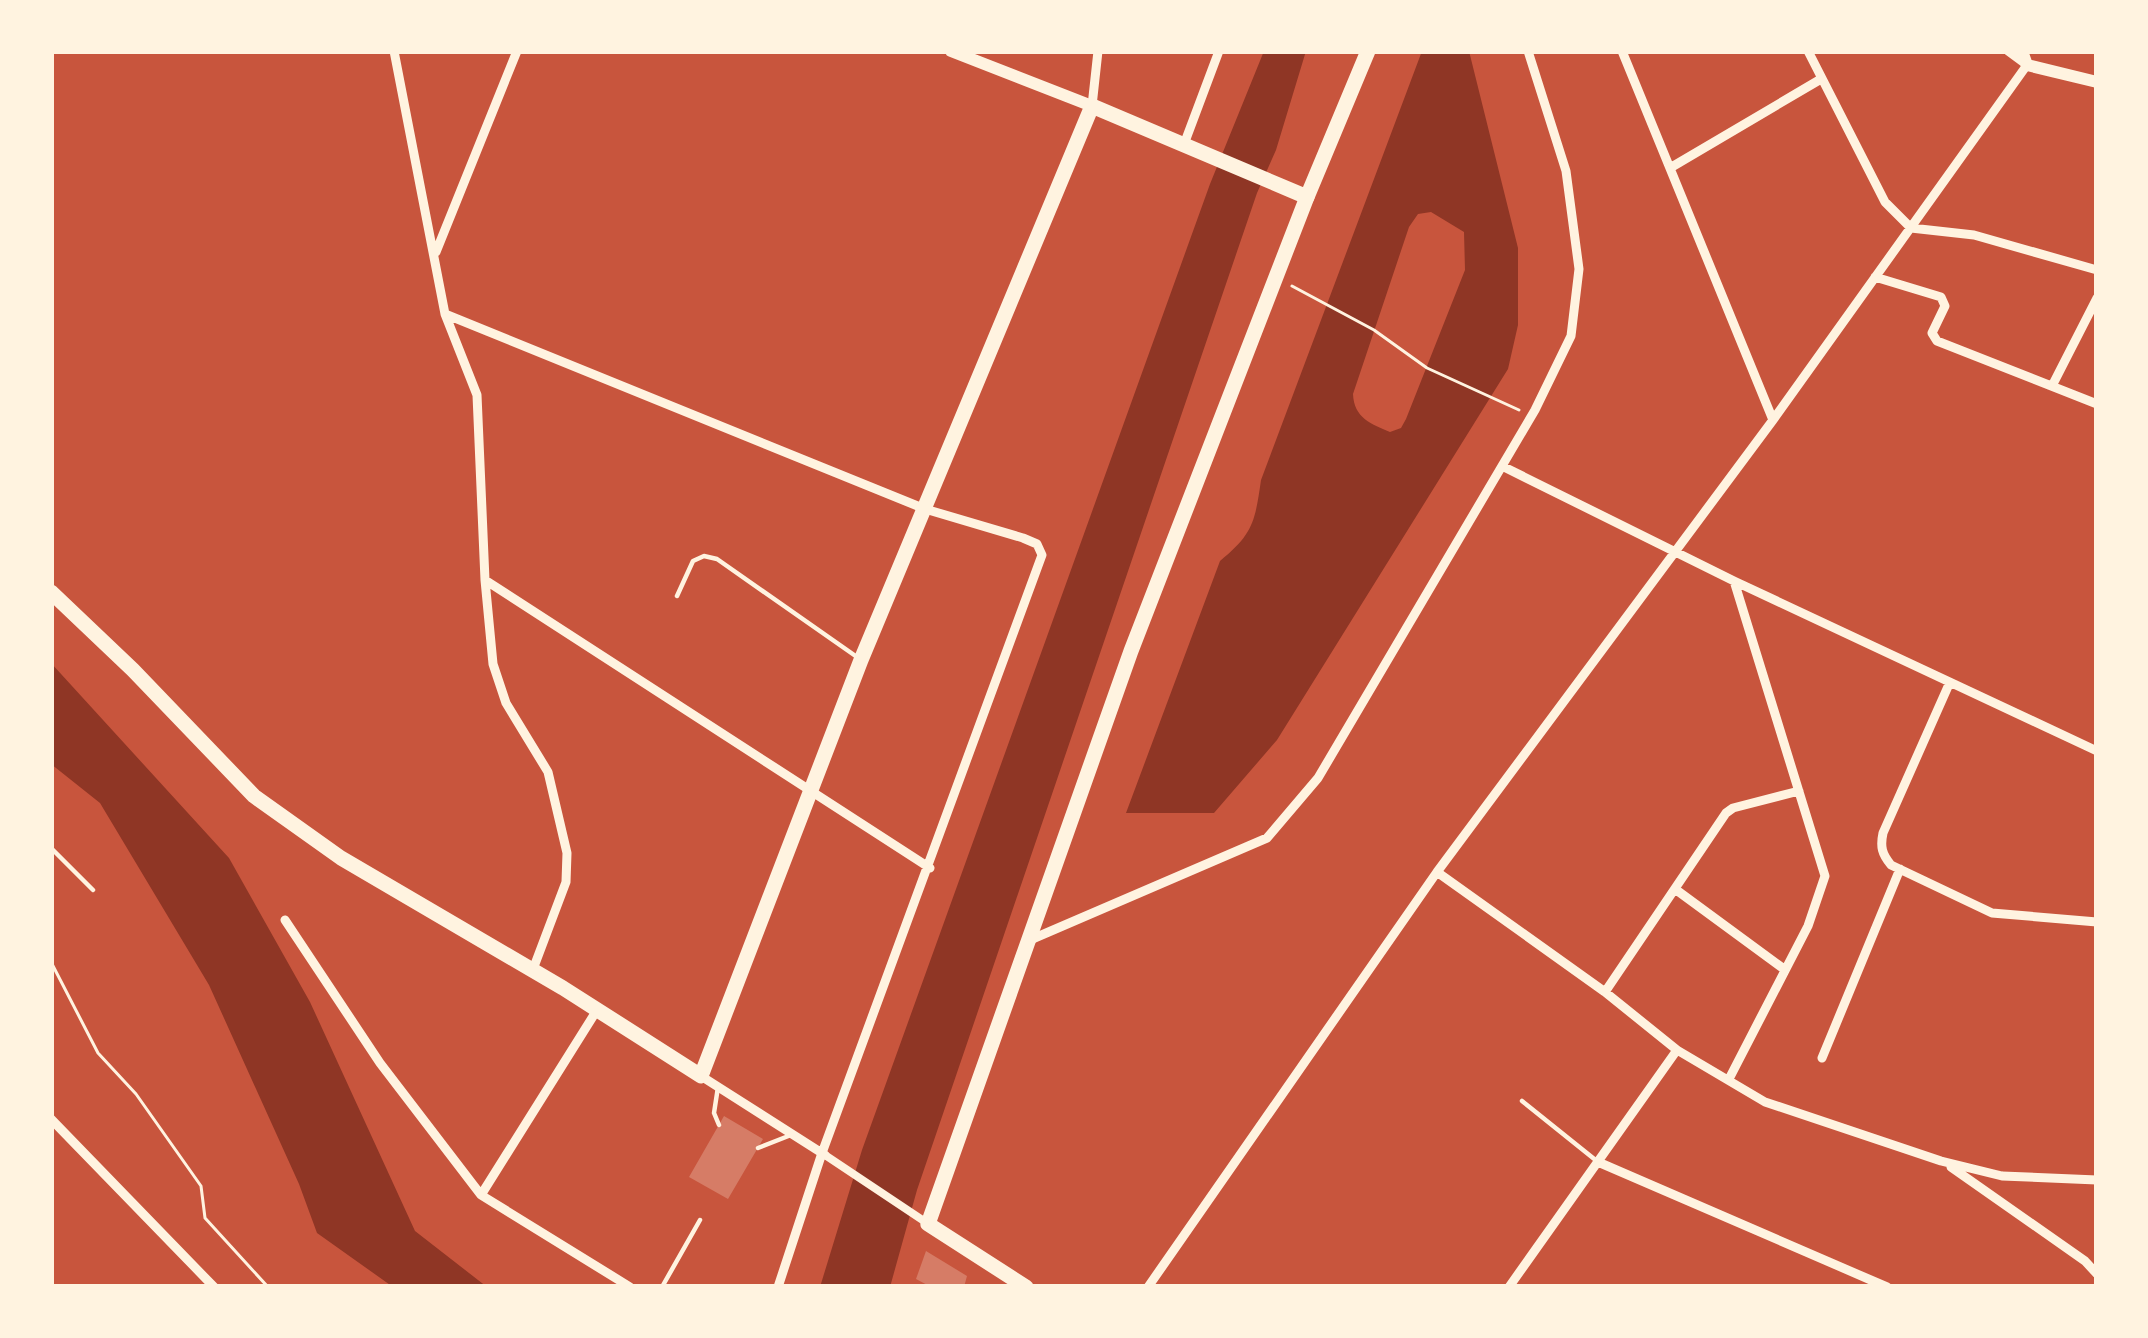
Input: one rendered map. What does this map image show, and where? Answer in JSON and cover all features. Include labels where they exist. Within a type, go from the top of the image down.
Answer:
[{"type":"main road","points":[[1026,1287],[928,1224],[1131,651],[1368,51]]},
{"type":"main road","points":[[51,592],[134,670],[254,796],[341,858],[700,1076],[861,660],[1092,106],[1307,197]]},
{"type":"street","points":[[394,51],[445,314],[477,395],[484,580],[493,664],[506,703],[548,772],[567,853],[566,882],[532,973]]},
{"type":"street","points":[[435,255],[517,51]]},
{"type":"street","points":[[950,51],[1092,106],[1098,51]]},
{"type":"street","points":[[1183,148],[1219,51]]},
{"type":"street","points":[[1030,940],[1267,838],[1318,778],[1532,416],[1571,336],[1579,269],[1566,171],[1528,51]]},
{"type":"street","points":[[1622,51],[1773,420]]},
{"type":"street","points":[[1808,51],[1885,202],[1911,228],[1974,236],[2097,271]]},
{"type":"street","points":[[2008,51],[2097,82]]},
{"type":"street","points":[[1148,1287],[1437,872],[1911,228],[2025,58]]},
{"type":"street","points":[[1670,168],[1821,80]]},
{"type":"street","points":[[1875,277],[1941,297],[1945,306],[1932,333],[1936,341],[2097,404]]},
{"type":"street","points":[[2052,386],[2097,298]]},
{"type":"street","points":[[445,314],[925,509],[1023,538],[1037,544],[1042,556],[778,1287]]},
{"type":"street","points":[[1502,466],[2097,751]]},
{"type":"street","points":[[484,580],[930,868]]},
{"type":"street","points":[[1730,1079],[1808,926],[1825,875],[1734,580]]},
{"type":"street","points":[[1950,682],[1883,833],[1880,846],[1885,856],[1900,869],[1992,913],[2097,922]]},
{"type":"street","points":[[1606,992],[1733,808],[1799,791]]},
{"type":"street","points":[[1822,1058],[1900,869]]},
{"type":"street","points":[[1437,872],[1606,992],[1677,1050],[1766,1102],[1941,1161],[2002,1176],[2097,1180]]},
{"type":"street","points":[[1675,889],[1784,969]]},
{"type":"street","points":[[285,920],[380,1064],[481,1195],[630,1287]]},
{"type":"street","points":[[481,1195],[597,1010]]},
{"type":"street","points":[[1529,1287],[1512,1284],[1677,1050]]},
{"type":"street","points":[[700,1076],[928,1224]]},
{"type":"street","points":[[51,1119],[214,1287]]},
{"type":"street","points":[[1941,1161],[2097,1274]]},
{"type":"street","points":[[1598,1162],[1886,1287]]},
{"type":"lane","points":[[677,596],[693,561],[704,556],[717,559],[861,660]]},
{"type":"lane","points":[[51,848],[93,890]]},
{"type":"lane","points":[[718,1087],[714,1113],[719,1125]]},
{"type":"lane","points":[[1522,1101],[1598,1162]]},
{"type":"lane","points":[[758,1148],[793,1134]]},
{"type":"lane","points":[[662,1287],[700,1220]]},
{"type":"path","points":[[1276,277],[1375,330],[1427,368],[1532,416]]},
{"type":"path","points":[[51,962],[98,1053],[136,1094],[201,1186],[205,1218],[268,1287]]},
{"type":"shaded area","points":[[1264,51],[1306,51],[1276,150],[1257,193],[917,1190],[890,1287],[820,1287],[862,1150],[1210,184]]},
{"type":"shaded area","points":[[1422,51],[1469,51],[1518,248],[1518,325],[1508,369],[1277,740],[1214,813],[1126,813],[1220,561],[1251,526],[1261,480]],"holes":[[[1431,212],[1464,232],[1465,270],[1406,419],[1401,428],[1390,432],[1360,414],[1353,394],[1409,227],[1418,214]]]},
{"type":"shaded area","points":[[51,663],[229,858],[310,1002],[415,1231],[487,1287],[393,1287],[317,1233],[209,985],[100,803],[51,764]]},
{"type":"building","points":[[724,1116],[763,1139],[728,1199],[689,1177]]},
{"type":"building","points":[[926,1251],[967,1276],[964,1287],[931,1287],[916,1279]]}]
